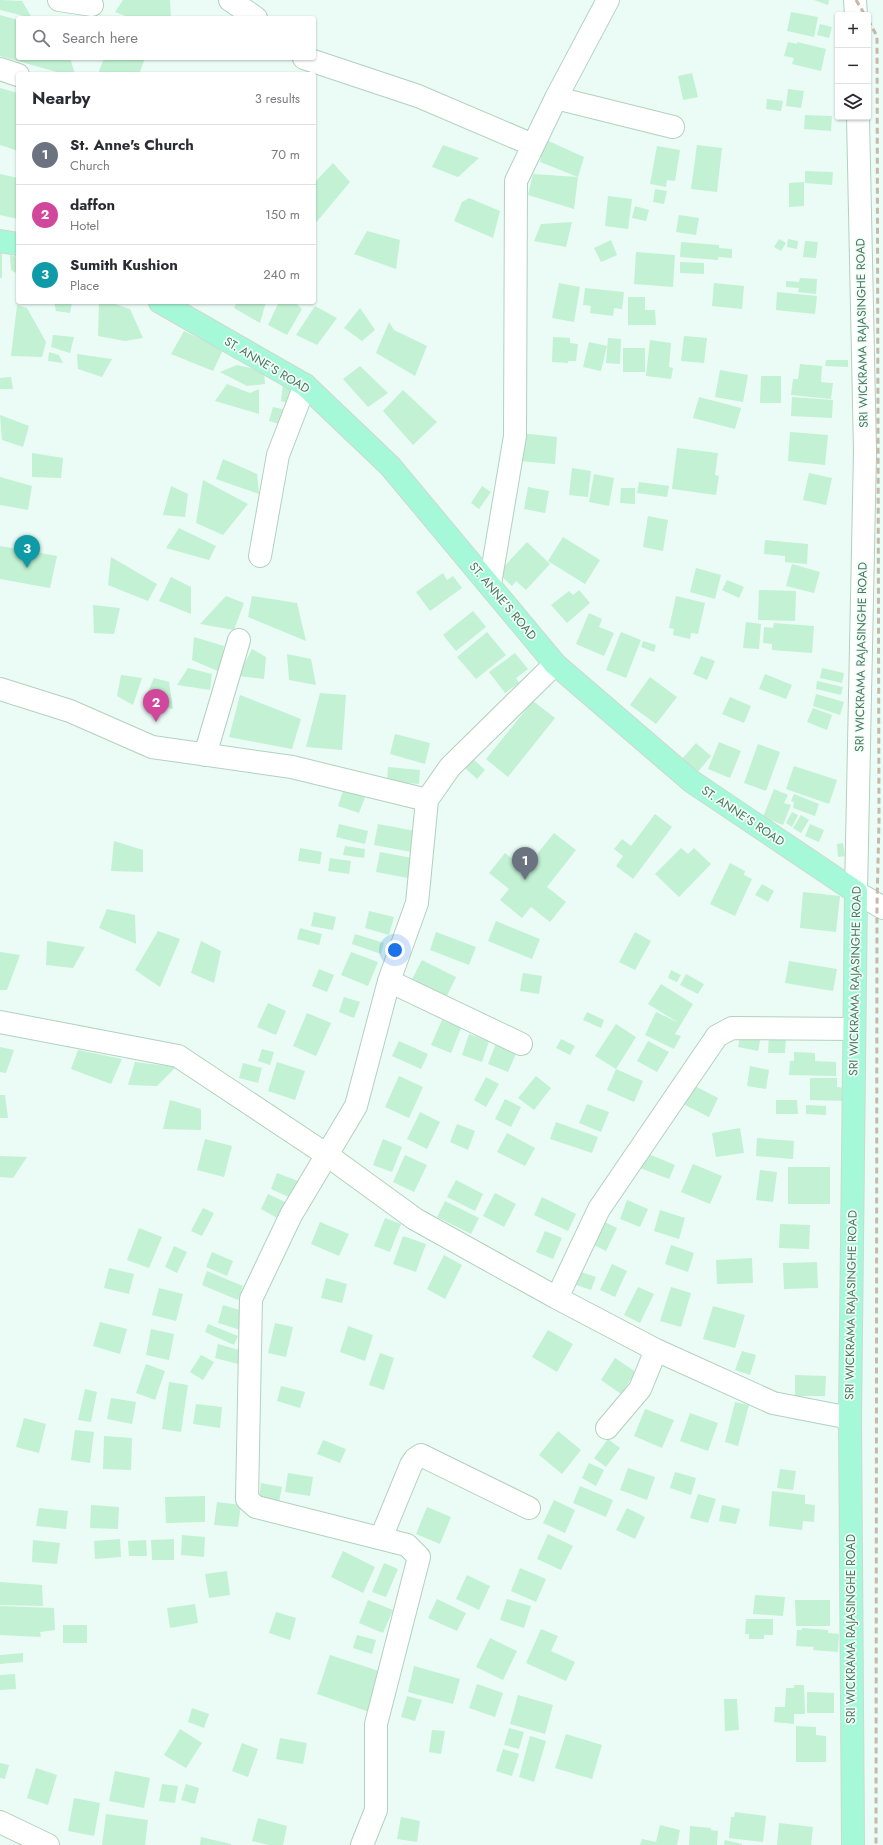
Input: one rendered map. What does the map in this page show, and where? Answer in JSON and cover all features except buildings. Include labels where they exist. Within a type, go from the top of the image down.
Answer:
[{"type":"main road","points":[[0,241],[16,244]]},
{"type":"main road","name":"ST. ANNE'S ROAD","points":[[163,304],[305,385],[390,466],[490,584],[555,664],[691,781],[856,892]]},
{"type":"main road","name":"SRI WICKRAMA RAJASINGHE ROAD","points":[[853,1845],[850,1418],[856,892]]},
{"type":"street","points":[[59,0],[92,5]]},
{"type":"street","points":[[230,0],[253,16]]},
{"type":"street","points":[[490,584],[515,436],[516,181],[556,98],[608,0]]},
{"type":"street","points":[[855,0],[856,12]]},
{"type":"street","points":[[310,60],[418,96],[533,145]]},
{"type":"street","points":[[0,69],[16,74]]},
{"type":"street","points":[[556,98],[673,127]]},
{"type":"street","name":"SRI WICKRAMA RAJASINGHE ROAD","points":[[856,892],[865,451],[858,120]]},
{"type":"street","points":[[260,556],[278,455],[305,385]]},
{"type":"street","points":[[206,755],[239,640]]},
{"type":"street","points":[[362,1845],[376,1810],[376,1724],[419,1557],[408,1545],[256,1507],[247,1499],[251,1299],[291,1215],[356,1106],[389,981],[417,903],[427,800],[450,767],[555,664]]},
{"type":"street","points":[[0,689],[70,711],[152,747],[292,768],[427,800]]},
{"type":"street","points":[[856,892],[883,908]]},
{"type":"street","points":[[389,981],[521,1044]]},
{"type":"street","points":[[0,1022],[178,1056],[327,1155],[415,1218],[557,1298],[656,1350],[773,1403],[850,1418]]},
{"type":"street","points":[[557,1298],[600,1209],[717,1036],[732,1028],[854,1029]]},
{"type":"street","points":[[607,1428],[640,1389],[656,1350]]},
{"type":"street","points":[[381,1538],[412,1465],[415,1459],[421,1455],[529,1508]]},
{"type":"street","points":[[0,1822],[48,1845]]},
{"type":"railway","points":[[856,0],[863,12]]},
{"type":"railway","points":[[871,25],[877,36],[879,821],[877,905],[876,1845]]},
{"type":"place","name":"Sumith Kushion","points":[[27,568]]},
{"type":"place","name":"daffon","points":[[156,722]]},
{"type":"place","name":"St. Anne's Church","points":[[525,880]]}]
